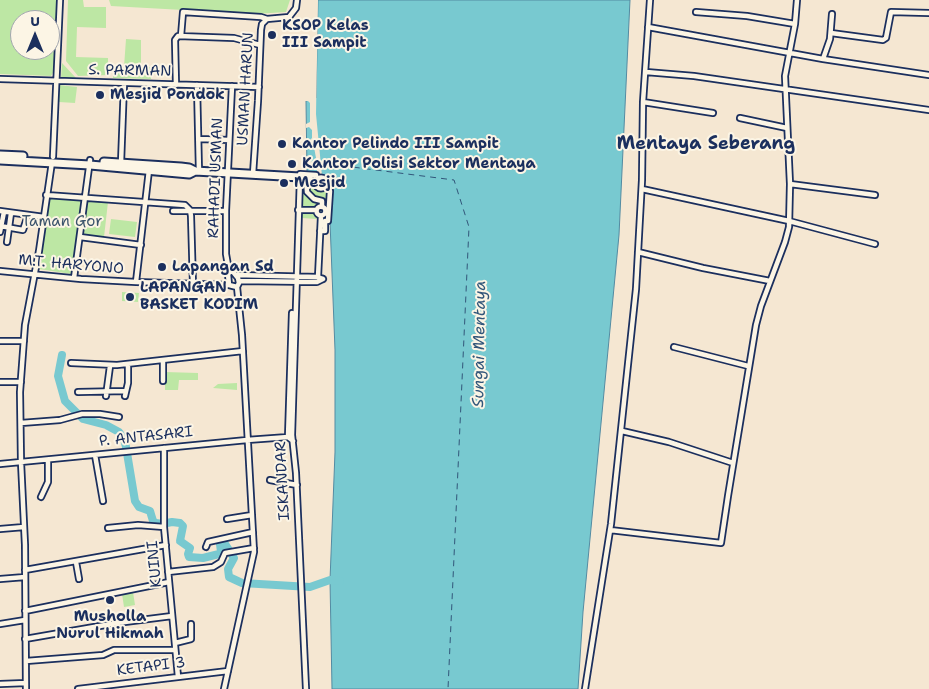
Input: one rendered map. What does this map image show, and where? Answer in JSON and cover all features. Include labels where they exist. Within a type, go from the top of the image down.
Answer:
[{"type":"highway","points":[[0,155],[181,167],[197,172],[300,176]]},
{"type":"highway","points":[[0,160],[53,160]]},
{"type":"highway","points":[[90,162],[189,174],[197,172]]},
{"type":"street","points":[[26,689],[21,382],[24,341],[53,160],[60,0]]},
{"type":"street","name":"USMAN HARUN","points":[[253,174],[262,24],[267,19],[290,17],[296,8],[297,0]]},
{"type":"street","points":[[586,689],[610,530],[622,431],[638,252],[642,189],[643,102],[650,0]]},
{"type":"street","points":[[610,530],[721,543],[748,366],[760,306],[785,242],[789,221],[790,184],[785,89],[797,3]]},
{"type":"street","points":[[181,36],[183,12],[267,19]]},
{"type":"street","points":[[696,12],[747,16],[795,24]]},
{"type":"street","points":[[830,33],[883,40],[886,38],[891,12],[929,13]]},
{"type":"street","points":[[823,59],[830,33],[832,14]]},
{"type":"street","points":[[648,27],[823,59],[929,75]]},
{"type":"street","points":[[176,84],[176,37],[239,39],[260,45]]},
{"type":"street","points":[[646,72],[694,76],[929,110]]},
{"type":"street","name":"S. PARMAN","points":[[0,79],[259,87]]},
{"type":"street","points":[[121,163],[124,84]]},
{"type":"street","points":[[197,85],[199,139],[197,172]]},
{"type":"street","name":"RAHADI USMAN","points":[[229,285],[226,254],[226,211],[232,86]]},
{"type":"street","points":[[643,102],[713,113]]},
{"type":"street","points":[[740,118],[787,128]]},
{"type":"street","points":[[199,139],[229,140]]},
{"type":"street","points":[[74,278],[90,162]]},
{"type":"street","points":[[136,282],[149,170]]},
{"type":"street","points":[[300,176],[316,175]]},
{"type":"street","name":"ISKANDAR","points":[[300,176],[293,441],[297,484],[306,689]]},
{"type":"street","points":[[311,179],[306,179],[306,187],[314,210],[321,216]]},
{"type":"street","points":[[790,184],[874,195]]},
{"type":"street","points":[[310,196],[316,187]]},
{"type":"street","points":[[642,189],[789,221],[875,244]]},
{"type":"street","points":[[320,231],[324,231],[325,222],[328,221],[330,190]]},
{"type":"street","points":[[46,195],[181,204],[187,206],[190,210],[193,285]]},
{"type":"street","points":[[239,281],[318,277],[321,216],[325,212],[322,207],[322,201],[310,196]]},
{"type":"street","points":[[298,210],[314,210],[322,207]]},
{"type":"street","points":[[174,211],[226,211]]},
{"type":"street","points":[[0,232],[2,212],[44,217]]},
{"type":"street","points":[[7,242],[11,213]]},
{"type":"street","points":[[0,226],[23,230],[28,215]]},
{"type":"street","points":[[80,237],[141,245]]},
{"type":"street","points":[[638,252],[703,268],[770,281]]},
{"type":"street","name":"M.T. HARYONO","points":[[0,271],[74,278],[193,285],[229,285],[237,287]]},
{"type":"street","points":[[224,689],[254,548],[243,351],[237,287],[239,281],[233,272],[229,271]]},
{"type":"street","points":[[236,275],[296,278]]},
{"type":"street","name":"ISKANDAR","points":[[288,437],[296,278]]},
{"type":"street","points":[[0,341],[24,341]]},
{"type":"street","points":[[674,347],[748,366]]},
{"type":"street","points":[[70,364],[110,366],[243,351]]},
{"type":"street","points":[[163,360],[163,381]]},
{"type":"street","points":[[78,392],[125,394],[128,364]]},
{"type":"street","points":[[106,393],[110,366]]},
{"type":"street","points":[[0,382],[21,382]]},
{"type":"street","points":[[21,423],[100,414],[119,417]]},
{"type":"street","points":[[622,431],[678,444],[733,463]]},
{"type":"street","points":[[288,437],[293,441]]},
{"type":"street","name":"P. ANTASARI","points":[[0,464],[288,437]]},
{"type":"street","name":"KUINI","points":[[164,448],[164,525],[178,677]]},
{"type":"street","points":[[94,455],[103,501]]},
{"type":"street","points":[[41,497],[48,482],[48,460]]},
{"type":"street","points":[[270,480],[297,484]]},
{"type":"street","points":[[227,519],[252,515]]},
{"type":"street","points":[[108,528],[164,525]]},
{"type":"street","points":[[0,529],[24,527]]},
{"type":"street","points":[[206,547],[208,542],[253,532]]},
{"type":"street","points":[[25,570],[166,545]]},
{"type":"street","points":[[168,572],[213,567],[222,562],[223,555],[254,548]]},
{"type":"street","points":[[76,562],[79,580]]},
{"type":"street","points":[[0,579],[25,577]]},
{"type":"street","points":[[25,611],[169,582]]},
{"type":"street","points":[[25,639],[117,623],[172,616]]},
{"type":"street","points":[[0,624],[25,620]]},
{"type":"street","points":[[175,643],[191,639],[191,624]]},
{"type":"street","points":[[26,661],[103,655],[114,650],[175,650]]},
{"type":"street","name":"KETAPI 3","points":[[78,689],[228,671]]},
{"type":"street","points":[[0,684],[26,683]]},
{"type":"green space","points":[[0,0],[58,0],[57,10],[10,10],[10,60],[55,60],[54,71],[51,76],[0,74]]},
{"type":"green space","points":[[68,0],[83,0],[84,7],[106,7],[106,28],[77,27],[76,57],[108,58],[108,75],[78,76],[66,61]]},
{"type":"green space","points":[[109,0],[290,0],[286,12],[255,14],[111,6]]},
{"type":"green space","points":[[126,39],[141,40],[141,67],[151,67],[151,79],[113,78],[113,67],[124,67]]},
{"type":"green space","points":[[62,63],[76,78],[61,78]]},
{"type":"green space","points":[[59,85],[77,87],[75,103],[59,102]]},
{"type":"green space","points":[[303,176],[322,176],[327,179],[328,189],[331,189],[330,222],[318,222],[317,219],[302,218]]},
{"type":"green space","name":"Taman Gor","points":[[48,196],[83,201],[71,274],[39,269]]},
{"type":"green space","points":[[88,200],[108,202],[104,237],[83,234]]},
{"type":"green space","points":[[111,219],[137,222],[135,237],[109,234]]},
{"type":"green space","name":"LAPANGAN BASKET KODIM","points":[[122,292],[139,293],[138,302],[122,301]]},
{"type":"green space","points":[[165,372],[198,373],[198,380],[179,380],[178,390],[165,390]]},
{"type":"green space","points":[[237,383],[237,390],[213,388],[218,384]]},
{"type":"green space","points":[[133,592],[135,605],[124,607],[122,594]]},
{"type":"water","name":"Sungai Mentaya","points":[[318,0],[630,0],[619,235],[583,612],[578,689],[332,689],[330,580],[335,452],[335,350],[330,189],[328,189],[328,182],[325,177],[307,173],[306,101],[316,98]]},
{"type":"pier","points":[[316,0],[318,0],[316,114],[322,176],[317,176],[317,167],[306,165],[306,162],[314,161],[316,158],[314,147],[311,144],[305,144],[305,140],[312,138],[312,130],[309,127],[306,128],[306,124],[310,122],[310,103],[304,101],[314,96]]},
{"type":"waterway","points":[[62,355],[58,376],[65,401],[83,419],[106,425],[119,432],[124,439],[126,447],[135,501],[139,507],[150,511],[153,521],[156,523],[172,522],[180,523],[183,526],[180,541],[190,548],[189,557],[203,558],[219,554],[221,552],[220,544],[225,544],[234,558],[228,569],[229,577],[242,583],[310,587],[330,580],[340,581]]},
{"type":"ferry route","points":[[321,163],[454,180],[469,227],[448,689]]},
{"type":"place","name":"KSOP Kelas III Sampit","points":[[272,35]]},
{"type":"place","name":"Mesjid Pondok","points":[[100,95]]},
{"type":"place","name":"Kantor Pelindo III Sampit","points":[[282,144]]},
{"type":"place","name":"Kantor Polisi Sektor Mentaya","points":[[292,164]]},
{"type":"place","name":"Mesjid","points":[[284,183]]},
{"type":"place","name":"Lapangan Sd","points":[[162,267]]},
{"type":"place","name":"LAPANGAN BASKET KODIM","points":[[130,297]]},
{"type":"place","name":"Musholla Nurul Hikmah","points":[[110,600]]},
{"type":"district","name":"Mentaya Seberang","points":[[706,144]]}]
